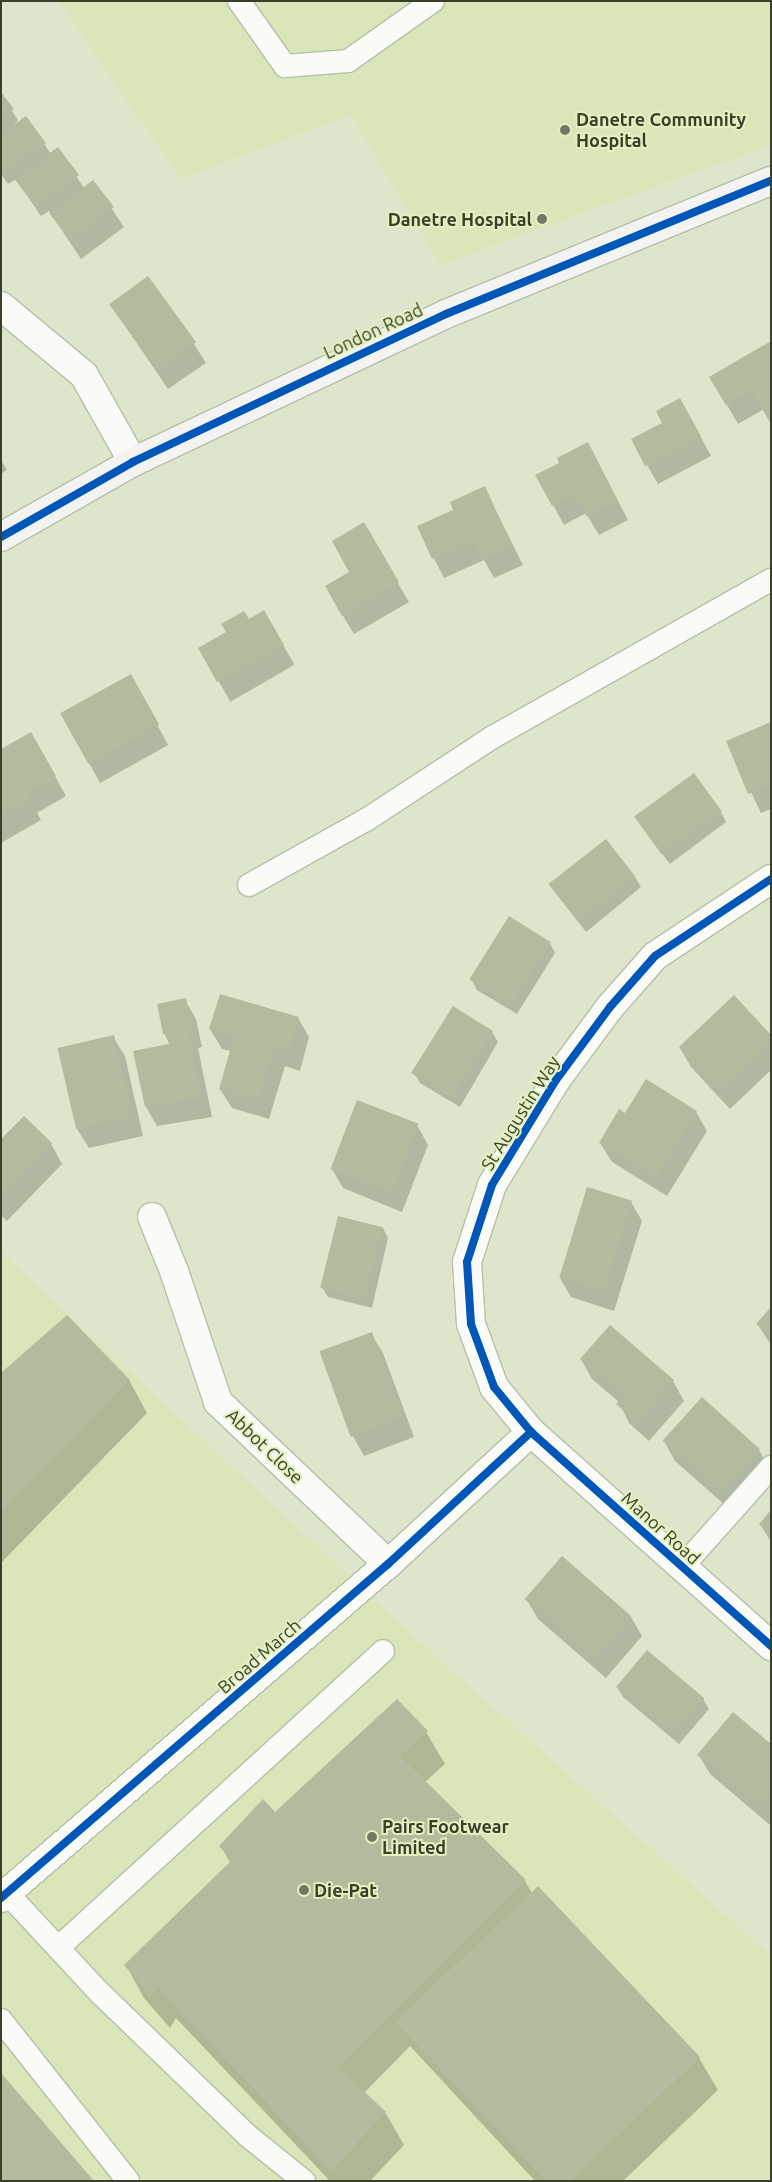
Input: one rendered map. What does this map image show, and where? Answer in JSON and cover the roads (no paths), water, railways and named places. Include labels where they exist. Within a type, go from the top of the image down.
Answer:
[{"type":"main road","name":"London Road","points":[[1,537],[133,462],[446,314],[771,181]]},
{"type":"street","points":[[1,306],[84,375],[133,462]]},
{"type":"street","name":"St Augustin Way","points":[[531,1432],[494,1386],[471,1324],[467,1262],[492,1185],[556,1080],[610,1007],[649,964],[771,879]]},
{"type":"street","name":"Abbot Close","points":[[152,1217],[174,1271],[218,1402],[388,1564]]},
{"type":"street","name":"Broad March","points":[[4,1895],[388,1564],[531,1432]]},
{"type":"street","name":"Manor Road","points":[[531,1432],[771,1646]]},
{"type":"lane","points":[[238,1],[285,66],[348,61],[433,1]]},
{"type":"lane","points":[[248,885],[366,820],[493,737],[771,580]]},
{"type":"lane","points":[[682,1567],[771,1467]]},
{"type":"lane","points":[[58,1948],[383,1651]]},
{"type":"lane","points":[[4,1895],[248,2136],[304,2181]]},
{"type":"lane","points":[[1,2020],[128,2181]]},
{"type":"place","name":"Danetre Community Hospital","points":[[565,130]]},
{"type":"place","name":"Danetre Hospital","points":[[542,219]]},
{"type":"place","name":"Pairs Footwear Limited","points":[[372,1837]]},
{"type":"place","name":"Die-Pat","points":[[304,1890]]}]
